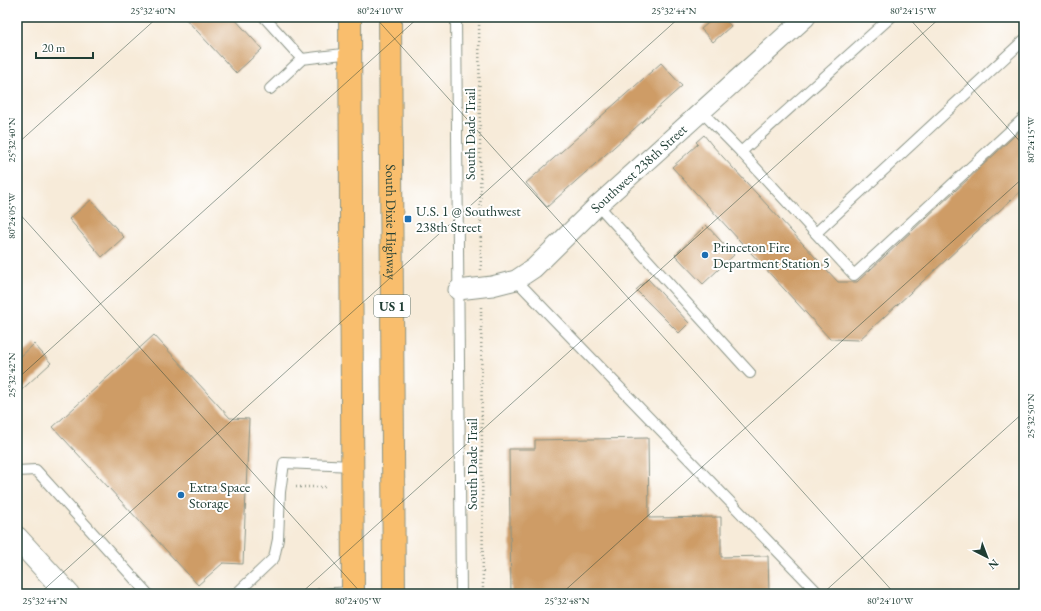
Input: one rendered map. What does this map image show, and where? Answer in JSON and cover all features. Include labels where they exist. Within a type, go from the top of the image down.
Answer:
[{"type":"highway","points":[[350,17],[353,593]]},
{"type":"highway","name":"South Dixie Highway","points":[[390,17],[394,594]]},
{"type":"street","name":"Southwest 238th Street","points":[[458,290],[492,286],[516,280],[534,268],[598,205],[806,17]]},
{"type":"street","points":[[17,538],[68,594]]},
{"type":"lane","points":[[264,17],[302,58]]},
{"type":"lane","points":[[456,17],[460,594]]},
{"type":"lane","points":[[741,152],[891,17]]},
{"type":"lane","points":[[816,233],[1024,40]]},
{"type":"lane","points":[[270,89],[302,58],[351,53]]},
{"type":"lane","points":[[702,112],[741,152],[854,275],[1024,118]]},
{"type":"lane","points":[[598,205],[750,373]]},
{"type":"lane","points":[[516,280],[819,594]]},
{"type":"lane","points":[[236,594],[274,558],[278,540],[280,492],[284,463],[353,466]]},
{"type":"lane","points":[[17,471],[36,470],[148,594]]},
{"type":"lane","points":[[320,594],[353,593]]},
{"type":"path","name":"South Dade Trail","points":[[479,17],[481,250]]},
{"type":"path","name":"South Dade Trail","points":[[482,334],[483,594]]},
{"type":"path","points":[[294,486],[325,487]]},
{"type":"building","points":[[184,17],[233,17],[262,49],[236,73]]},
{"type":"building","points":[[715,17],[722,17],[731,26],[713,42],[701,29]]},
{"type":"building","points":[[661,63],[682,86],[547,207],[526,183]]},
{"type":"building","points":[[1024,127],[1024,188],[859,340],[830,339],[672,167],[698,144],[696,142],[704,135],[838,282],[857,282]]},
{"type":"building","points":[[91,200],[124,237],[102,257],[69,219]]},
{"type":"building","name":"Princeton Fire Department Station 5","points":[[706,225],[734,255],[703,284],[675,255]]},
{"type":"building","points":[[648,279],[689,323],[679,333],[636,290]]},
{"type":"building","name":"Extra Space Storage","points":[[154,335],[230,418],[249,419],[243,564],[223,563],[198,585],[53,427]]},
{"type":"building","points":[[34,344],[51,363],[17,394],[17,360]]},
{"type":"building","points":[[648,438],[649,518],[721,517],[721,557],[768,556],[769,594],[511,594],[509,449],[535,449],[535,440]]},
{"type":"place","name":"U.S. 1 @ Southwest 238th Street","points":[[408,219]]},
{"type":"place","name":"Princeton Fire Department Station 5","points":[[705,255]]},
{"type":"place","name":"Extra Space Storage","points":[[181,495]]}]
